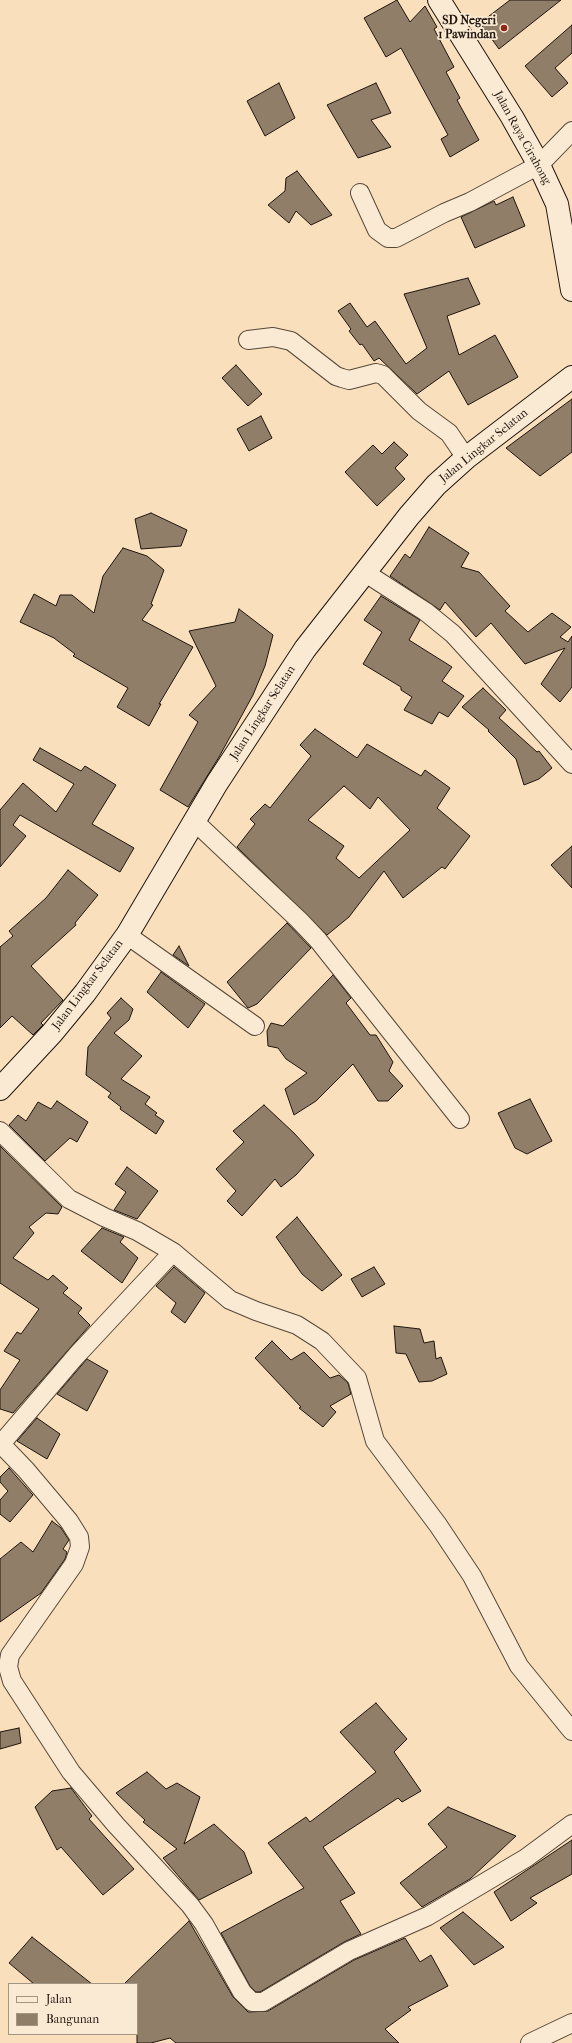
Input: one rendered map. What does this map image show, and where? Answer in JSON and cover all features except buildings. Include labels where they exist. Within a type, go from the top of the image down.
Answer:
[{"type":"street","name":"Jalan Raya Cirahong","points":[[439,0],[512,117],[539,165],[557,204],[572,290]]},
{"type":"street","points":[[360,193],[377,230],[388,238],[396,238],[444,213],[470,202],[539,165],[572,131]]},
{"type":"street","points":[[248,340],[273,337],[291,341],[336,376],[349,380],[371,373],[383,374],[419,411],[449,433],[466,458]]},
{"type":"street","name":"Jalan Lingkar Selatan","points":[[0,1089],[71,1010],[127,935],[194,821],[242,744],[305,649],[364,572],[436,485],[466,458],[572,377]]},
{"type":"street","points":[[364,572],[426,612],[453,634],[572,764]]},
{"type":"street","points":[[194,821],[313,935],[460,1119]]},
{"type":"street","points":[[127,935],[255,1026]]},
{"type":"street","points":[[0,1131],[69,1200],[137,1231],[173,1252],[230,1300],[256,1311],[297,1325],[322,1341],[357,1378],[375,1441],[438,1525],[472,1576],[519,1666],[572,1731]]},
{"type":"street","points":[[173,1252],[104,1328],[76,1356],[0,1443],[26,1470],[69,1521],[79,1537],[80,1547],[74,1564],[10,1655],[8,1667],[12,1681],[71,1772],[116,1825],[190,1905],[204,1924],[242,1992],[252,2002],[263,2002],[349,1951],[428,1916],[526,1858],[572,1824]]},
{"type":"street","points":[[530,2043],[572,2023]]},
{"type":"place","name":"SD Negeri 1 Pawindan","points":[[504,28]]}]
